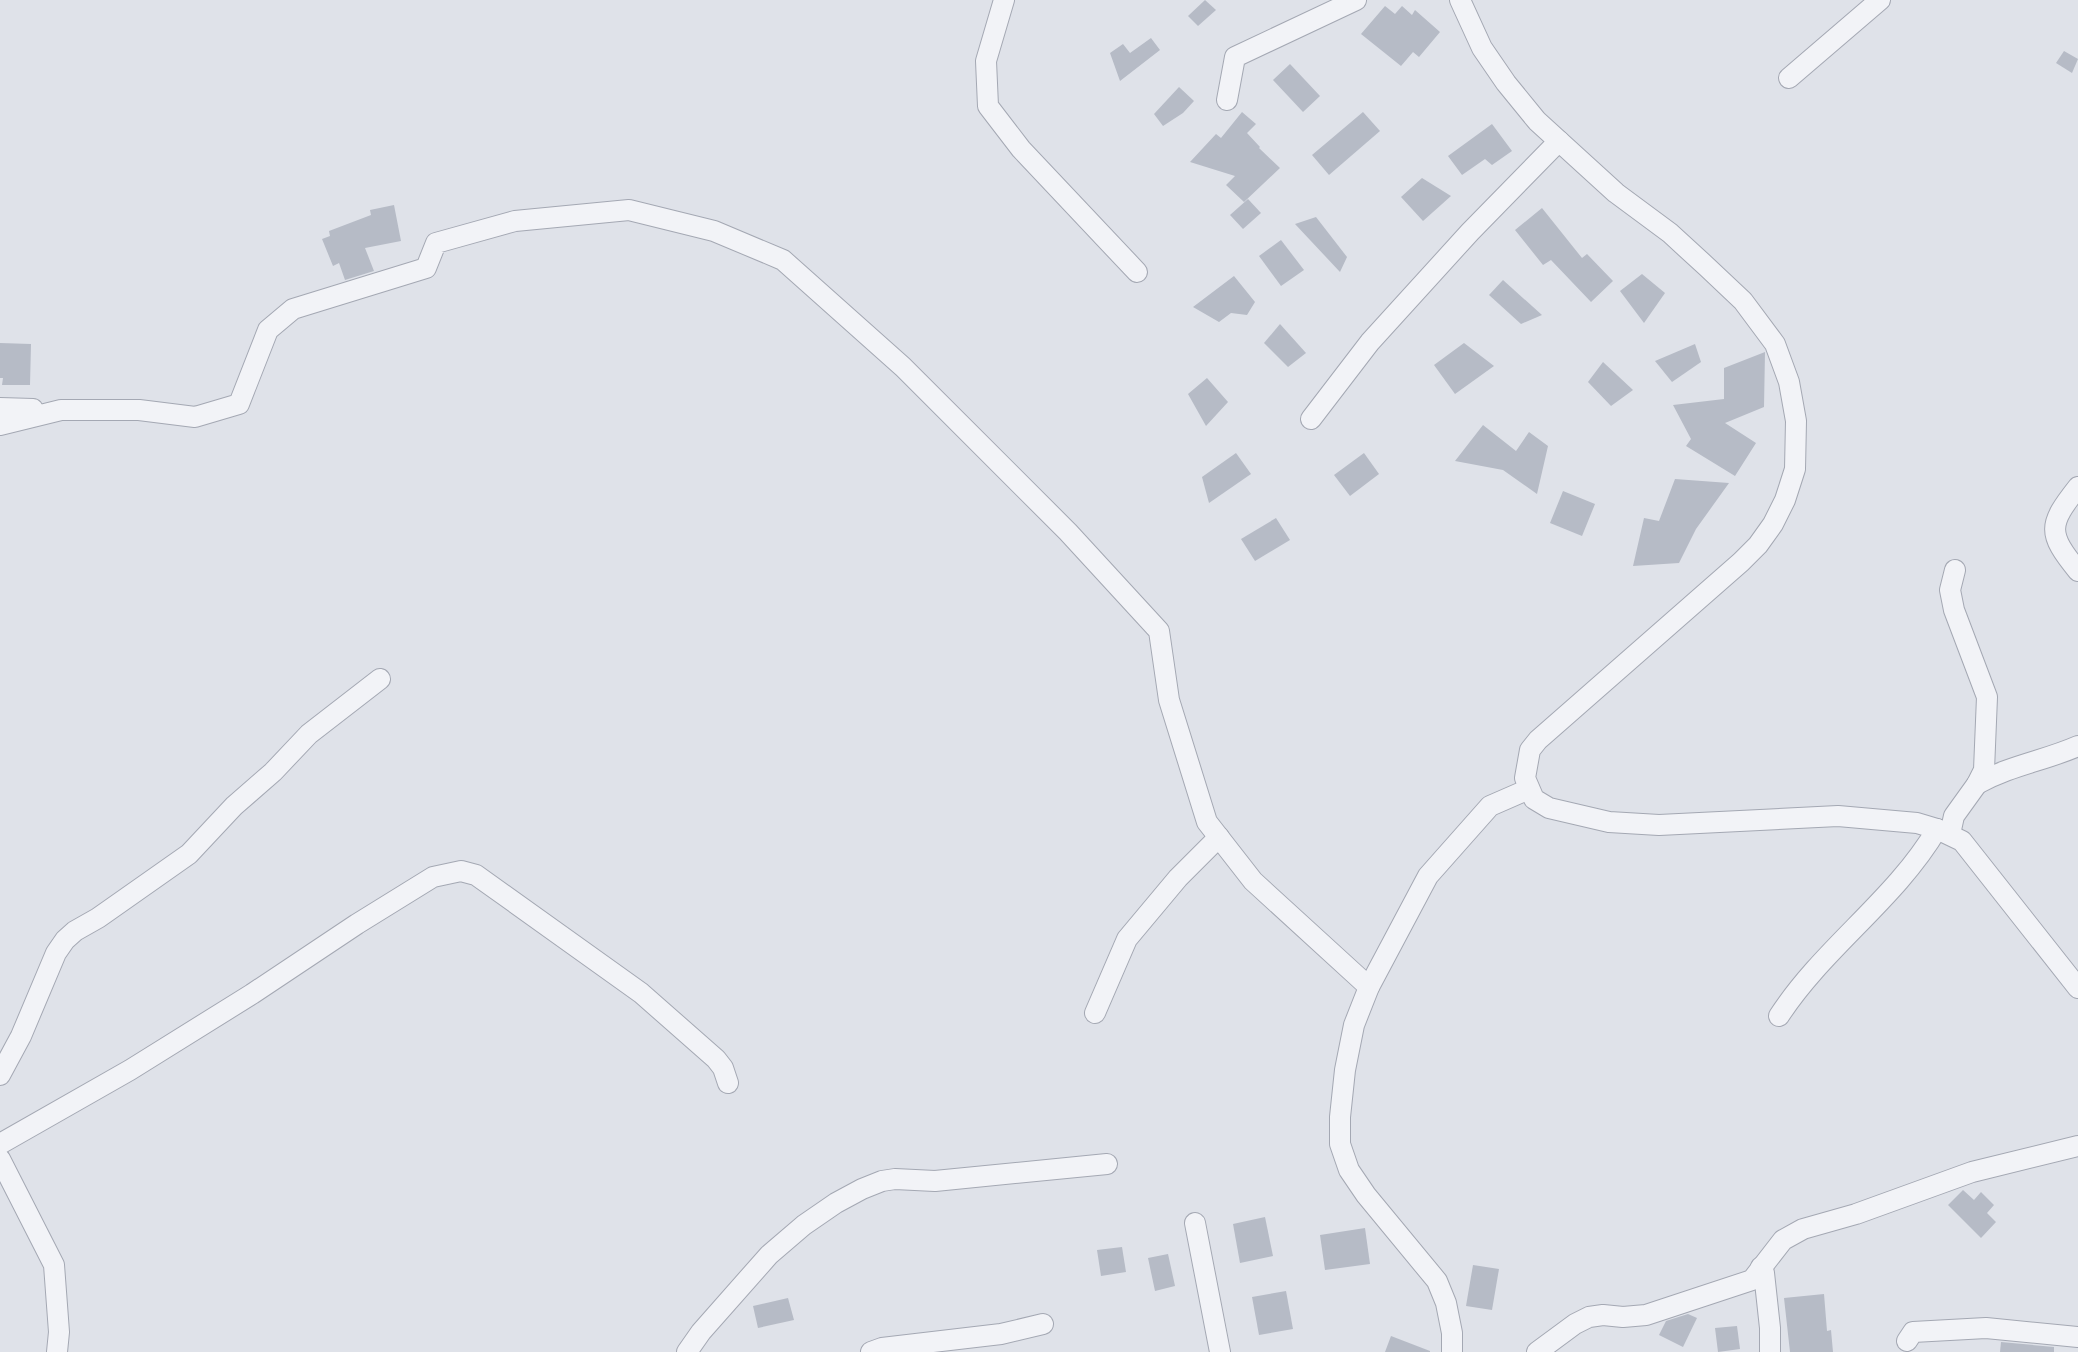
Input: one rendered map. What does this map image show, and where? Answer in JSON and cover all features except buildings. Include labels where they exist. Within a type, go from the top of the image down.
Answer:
[{"type":"street","points":[[1004,0],[986,61],[988,106],[1021,149],[1137,273]]},
{"type":"street","points":[[1227,100],[1235,57],[1356,0]]},
{"type":"street","points":[[1460,0],[1482,48],[1506,83],[1537,121],[1616,193],[1670,233],[1743,302],[1775,344],[1789,382],[1796,421],[1795,469],[1785,500],[1773,524],[1742,562],[1538,740],[1530,750],[1525,778],[1534,799],[1549,808],[1609,822],[1659,825],[1710,824],[1838,816],[1917,823],[1944,832],[1962,841],[2078,988]]},
{"type":"street","points":[[1789,78],[1880,0]]},
{"type":"street","points":[[1311,419],[1370,342],[1470,232],[1559,141]]},
{"type":"street","points":[[0,408],[61,411],[139,410],[195,417],[239,404],[268,330],[293,309],[426,268],[436,243],[515,221],[629,210],[714,231],[783,260],[903,367],[1068,532],[1159,631],[1168,700],[1207,822],[1252,881],[1369,987]]},
{"type":"street","points":[[0,425],[61,411]]},
{"type":"street","points":[[2078,487],[2061,507],[2057,517],[2056,536],[2060,548],[2078,571]]},
{"type":"street","points":[[1779,1016],[1811,974],[1944,832],[1984,770],[1987,697],[1954,610],[1950,590],[1955,570]]},
{"type":"street","points":[[0,1075],[21,1036],[56,953],[65,940],[189,854],[234,806],[273,772],[309,734],[380,679]]},
{"type":"street","points":[[1977,784],[2023,764],[2078,746]]},
{"type":"street","points":[[1452,1352],[1452,1333],[1446,1302],[1437,1281],[1348,1170],[1340,1144],[1340,1117],[1346,1070],[1354,1025],[1369,987],[1428,876],[1490,806],[1529,789]]},
{"type":"street","points":[[1095,1013],[1127,939],[1178,878],[1219,837]]},
{"type":"street","points":[[0,1144],[130,1070],[433,877],[461,871],[476,875],[641,993],[716,1059],[723,1068],[728,1083]]},
{"type":"street","points":[[1537,1352],[1575,1324],[1589,1317],[1646,1315],[1752,1280],[1783,1240],[1803,1229],[1856,1214],[1972,1172],[2078,1146]]},
{"type":"street","points":[[0,1159],[54,1265],[57,1352]]},
{"type":"street","points":[[687,1352],[701,1332],[769,1255],[804,1225],[836,1203],[882,1181],[895,1179],[935,1181],[1107,1164]]},
{"type":"street","points":[[1195,1223],[1220,1352]]},
{"type":"street","points":[[1761,1267],[1764,1273],[1768,1310],[1770,1352]]},
{"type":"street","points":[[871,1352],[882,1348],[1001,1334],[1043,1324]]},
{"type":"street","points":[[1907,1341],[1913,1332],[1986,1328],[2078,1337]]}]
